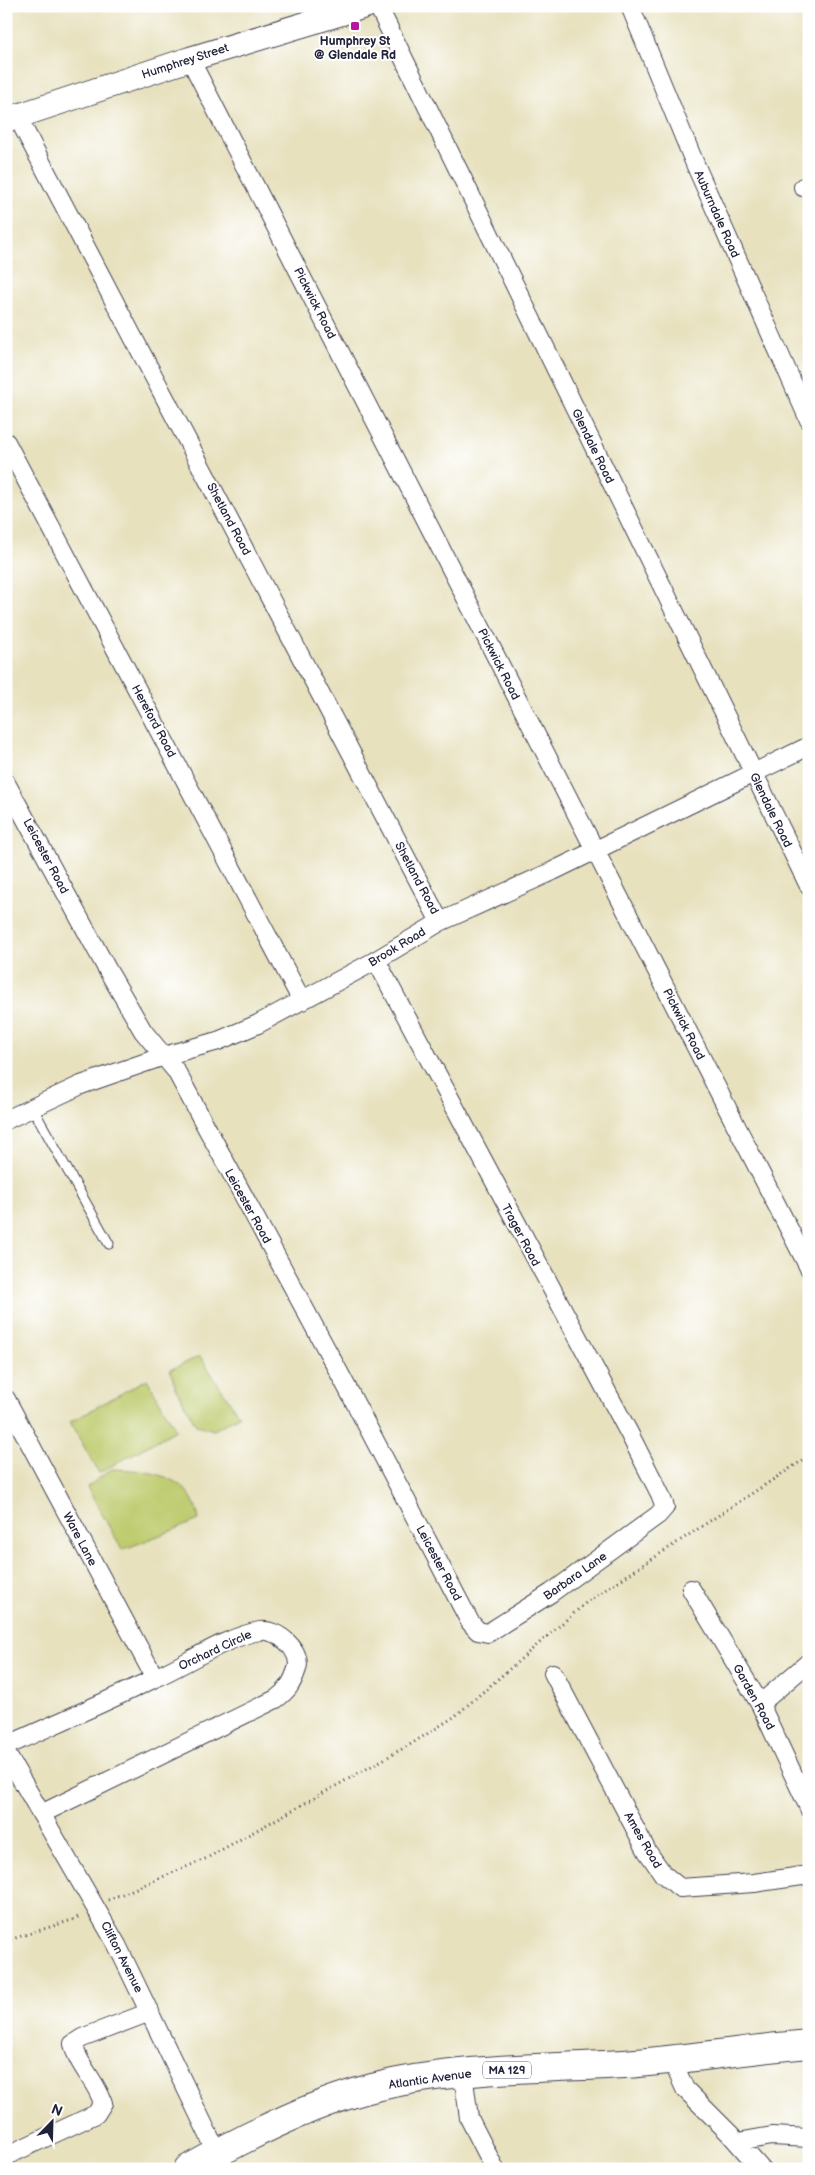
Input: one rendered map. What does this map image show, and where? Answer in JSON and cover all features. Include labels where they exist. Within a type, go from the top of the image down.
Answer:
[{"type":"main road","name":"Humphrey Street","points":[[12,118],[190,59],[365,6]]},
{"type":"main road","name":"Atlantic Avenue","points":[[188,2169],[221,2161],[329,2102],[369,2089],[403,2081],[463,2074],[626,2064],[809,2044]]},
{"type":"street","name":"Glendale Road","points":[[378,6],[809,886]]},
{"type":"street","name":"Auburndale Road","points":[[630,6],[695,164],[809,420]]},
{"type":"street","name":"Pickwick Road","points":[[190,59],[809,1268]]},
{"type":"street","name":"Shetland Road","points":[[12,118],[440,922]]},
{"type":"street","name":"Hereford Road","points":[[6,442],[302,1000]]},
{"type":"street","name":"Brook Road","points":[[6,1120],[32,1106],[81,1085],[164,1056],[218,1041],[258,1024],[376,960],[440,922],[595,850],[809,746]]},
{"type":"street","name":"Leicester Road","points":[[6,783],[107,969],[143,1031],[176,1071],[342,1378],[470,1622],[478,1631],[482,1632]]},
{"type":"street","name":"Trager Road","points":[[376,960],[656,1485],[665,1507],[663,1509]]},
{"type":"street","name":"Ware Lane","points":[[6,1399],[155,1678]]},
{"type":"street","name":"Barbara Lane","points":[[482,1632],[488,1633],[551,1593],[658,1516],[663,1509]]},
{"type":"street","name":"Garden Road","points":[[691,1589],[760,1704],[809,1808]]},
{"type":"street","name":"Orchard Circle","points":[[6,1746],[244,1635],[263,1630],[275,1632],[294,1651],[298,1666],[290,1688],[276,1699],[208,1730],[41,1814]]},
{"type":"street","points":[[760,1704],[809,1662]]},
{"type":"street","name":"Ames Road","points":[[553,1673],[647,1851],[663,1874],[680,1888],[754,1884],[809,1875]]},
{"type":"street","name":"Clifton Avenue","points":[[6,1753],[95,1905],[150,2012],[221,2161]]},
{"type":"street","points":[[6,2156],[96,2114],[104,2104],[101,2094],[76,2055],[73,2044],[82,2038],[150,2012]]},
{"type":"street","points":[[671,2058],[685,2089],[738,2142],[761,2169]]},
{"type":"street","points":[[463,2074],[469,2118],[495,2169]]},
{"type":"street","points":[[738,2142],[772,2136],[809,2138]]},
{"type":"lane","points":[[32,1106],[109,1244]]},
{"type":"path","points":[[6,1941],[75,1919],[95,1905],[205,1859],[411,1744],[454,1717],[588,1602],[809,1456]]},
{"type":"green space","points":[[200,1356],[239,1416],[214,1430],[196,1425],[176,1389],[170,1370]]},
{"type":"green space","points":[[147,1379],[176,1430],[99,1473],[70,1422]]},
{"type":"green space","points":[[112,1469],[155,1474],[179,1484],[188,1493],[195,1505],[199,1520],[122,1550],[87,1487]]},
{"type":"place","name":"Humphrey St @ Glendale Rd","points":[[355,26]]}]
